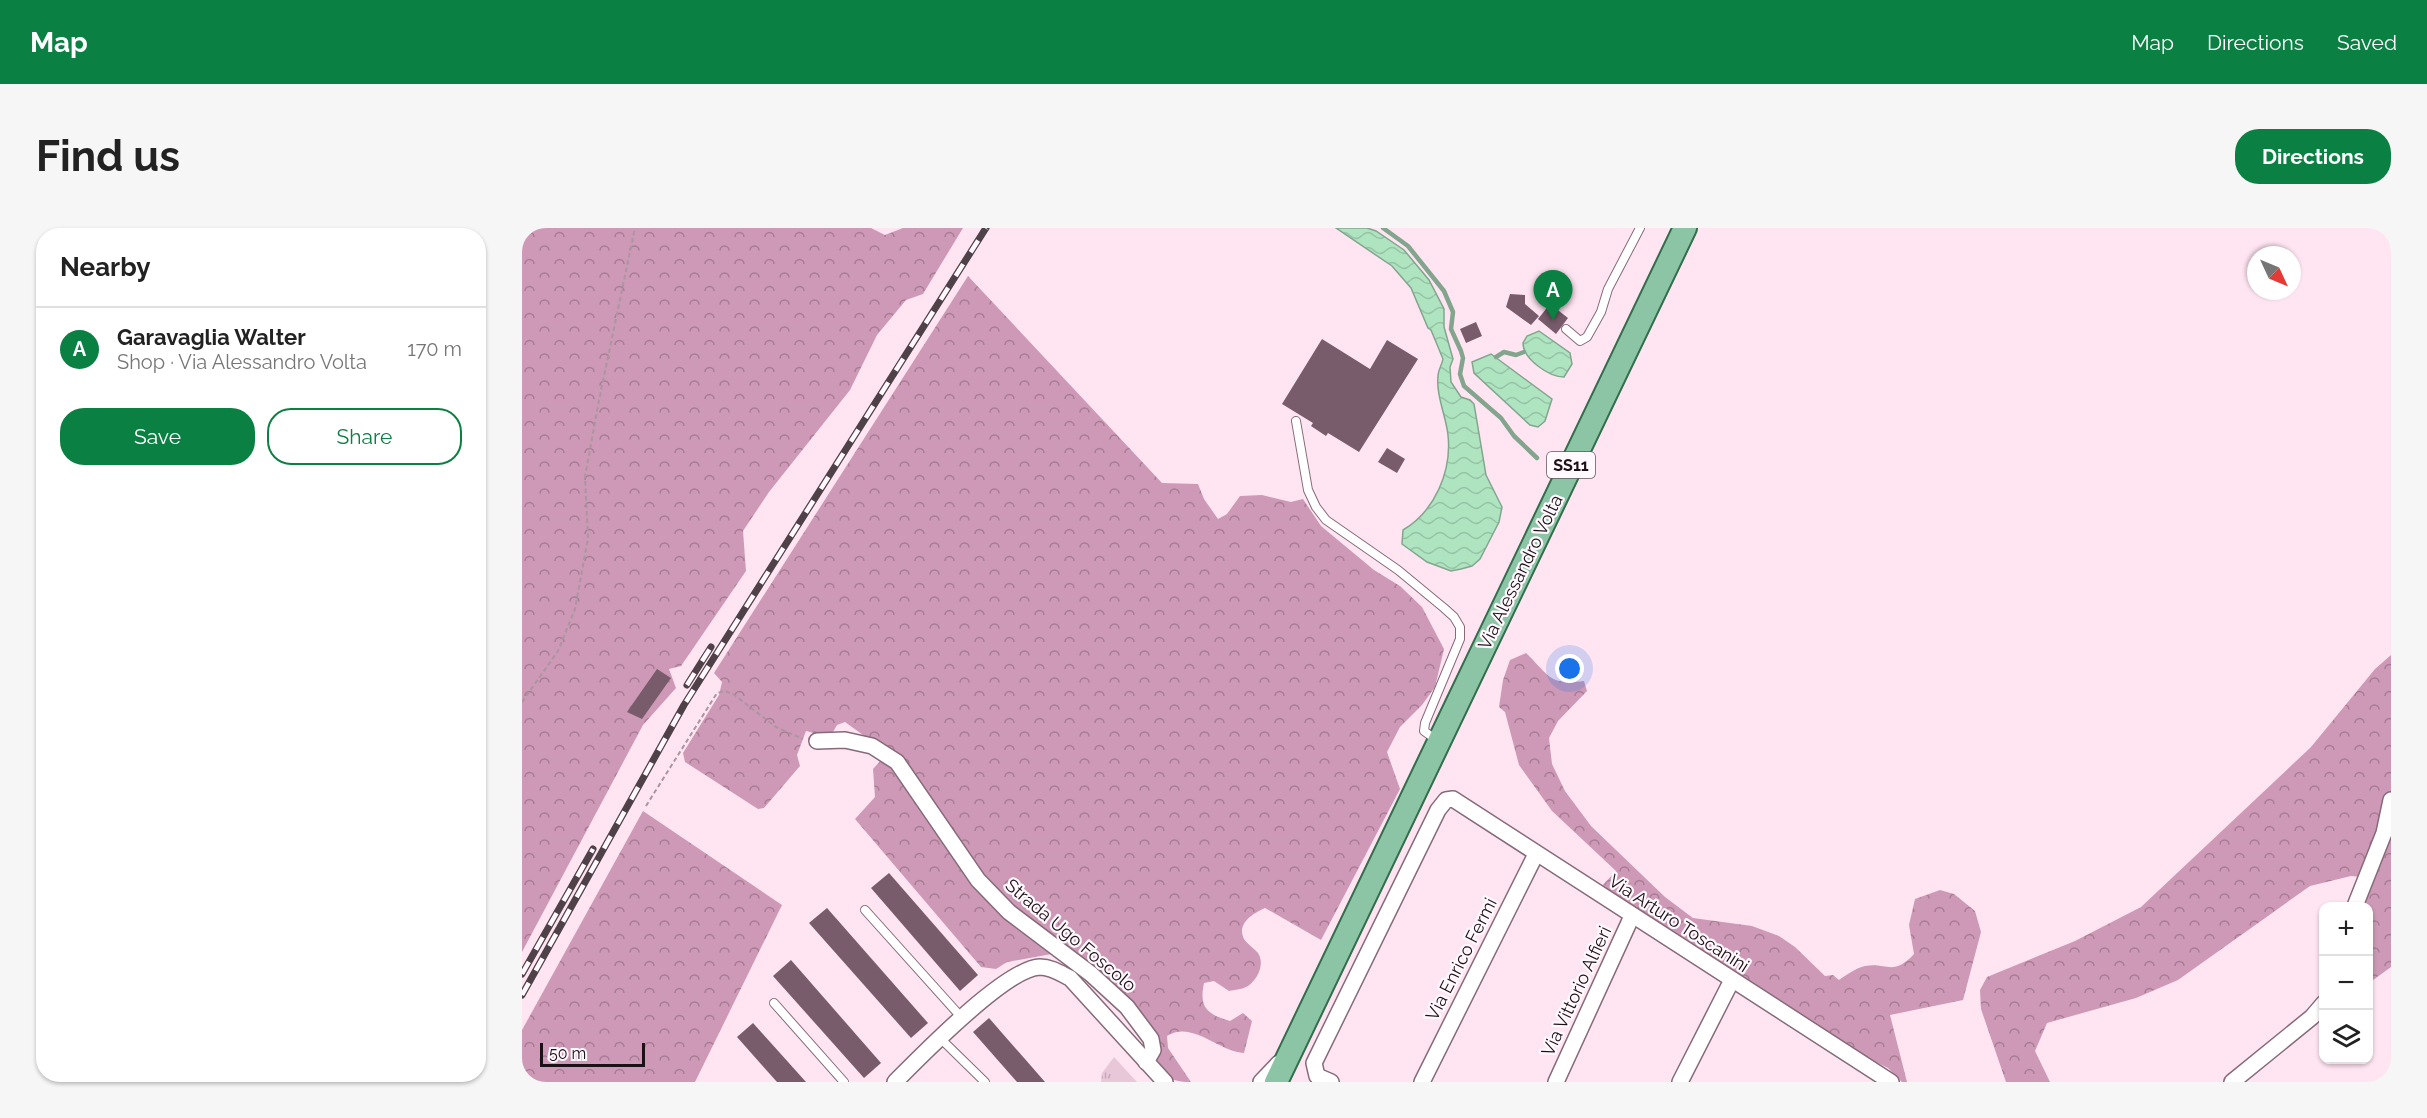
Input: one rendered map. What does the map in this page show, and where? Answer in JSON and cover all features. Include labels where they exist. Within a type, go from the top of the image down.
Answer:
[{"type":"main road","name":"Via Alessandro Volta","points":[[1276,1082],[1685,228]]},
{"type":"street","name":"Strada Ugo Foscolo","points":[[817,741],[845,740],[872,746],[897,762],[978,880],[1009,912],[1091,975],[1127,1007],[1151,1039],[1153,1050],[1146,1062]]},
{"type":"street","name":"Via Arturo Toscanini","points":[[1381,927],[1438,810],[1446,800],[1453,799],[1891,1082]]},
{"type":"street","points":[[2357,902],[2384,833],[2391,800]]},
{"type":"street","name":"Via Enrico Fermi","points":[[1422,1082],[1536,854]]},
{"type":"street","points":[[1324,1079],[1314,1063],[1381,927],[1355,916]]},
{"type":"street","name":"Via Vittorio Alfieri","points":[[1556,1082],[1632,916]]},
{"type":"street","points":[[895,1082],[962,1018],[1010,979],[1021,972],[1038,967],[1052,969],[1070,978],[1165,1082]]},
{"type":"street","points":[[1680,1082],[1732,980]]},
{"type":"street","points":[[2232,1082],[2319,1009]]},
{"type":"street","points":[[1261,1082],[1276,1068],[1297,1039]]},
{"type":"lane","points":[[1566,329],[1580,340],[1587,337],[1601,312],[1608,289],[1640,228]]},
{"type":"lane","points":[[1296,421],[1308,490],[1316,507],[1326,520],[1398,570],[1455,618],[1460,627],[1460,639],[1425,723],[1424,731],[1438,742]]},
{"type":"lane","points":[[865,910],[962,1018]]},
{"type":"lane","points":[[774,1003],[844,1082]]},
{"type":"lane","points":[[940,1039],[985,1082]]},
{"type":"path","points":[[522,702],[558,651],[575,609],[588,538],[585,477],[635,228]]},
{"type":"path","points":[[646,806],[717,693],[725,691],[733,694],[776,727],[800,739],[817,741]]},
{"type":"green space","points":[[522,228],[871,228],[885,235],[903,228],[963,228],[923,294],[906,300],[877,335],[850,390],[769,492],[743,531],[746,571],[681,666],[669,669],[676,688],[643,725],[522,952]]},
{"type":"green space","points":[[968,276],[1162,483],[1198,484],[1204,499],[1218,519],[1227,514],[1240,496],[1262,495],[1291,502],[1303,499],[1321,526],[1374,570],[1400,586],[1422,607],[1444,649],[1435,687],[1422,705],[1400,727],[1387,752],[1400,789],[1321,940],[1265,908],[1247,919],[1242,928],[1244,939],[1258,953],[1261,962],[1252,983],[1246,987],[1229,991],[1214,981],[1204,983],[1204,1004],[1210,1012],[1230,1021],[1243,1013],[1252,1021],[1244,1053],[1225,1048],[1196,1034],[1176,1032],[1167,1036],[1168,1048],[1191,1082],[1166,1076],[1157,1059],[1156,1041],[1057,953],[1007,962],[996,969],[981,967],[855,819],[875,797],[873,769],[890,750],[870,740],[845,722],[837,725],[830,737],[806,731],[797,755],[800,766],[764,808],[758,809],[685,762],[683,753],[719,695],[722,682],[714,673]]},
{"type":"green space","points":[[1526,653],[1550,677],[1563,682],[1584,681],[1587,691],[1558,721],[1549,738],[1552,764],[1565,791],[1591,826],[1665,897],[1693,918],[1752,926],[1779,936],[1795,947],[1825,976],[1833,975],[1839,980],[1865,966],[1895,967],[1901,965],[1914,954],[1909,925],[1915,899],[1940,890],[1954,894],[1975,911],[1981,932],[1963,1000],[1890,1015],[1907,1082],[1902,1082],[1888,1068],[1863,1056],[1599,889],[1616,871],[1552,811],[1519,765],[1505,712],[1499,707],[1503,680],[1510,660]]},
{"type":"green space","points":[[2391,655],[2391,967],[2373,980],[2373,902],[2353,902],[2362,877],[2351,876],[2310,886],[2178,980],[2136,998],[2047,1023],[2035,1051],[2050,1082],[2006,1082],[1981,1009],[1980,990],[1987,977],[2075,941],[2141,907],[2311,747],[2375,669]]},
{"type":"green space","points":[[643,811],[782,905],[695,1082],[522,1082],[522,1030]]},
{"type":"green space","points":[[1114,1057],[1137,1082],[1101,1082],[1102,1073]]},
{"type":"water","points":[[1336,228],[1367,228],[1376,231],[1404,250],[1429,280],[1444,309],[1444,327],[1453,359],[1450,367],[1451,382],[1461,397],[1474,404],[1486,475],[1502,507],[1499,522],[1480,559],[1472,566],[1451,571],[1427,562],[1402,544],[1403,530],[1424,513],[1439,490],[1444,477],[1448,435],[1438,383],[1438,374],[1443,359],[1411,288],[1392,266]]},
{"type":"water","points":[[1539,331],[1570,353],[1572,364],[1564,377],[1544,370],[1527,355],[1523,343],[1527,336]]},
{"type":"water","points":[[1491,354],[1552,399],[1545,421],[1538,427],[1530,425],[1474,373],[1472,362]]},
{"type":"building","points":[[1510,294],[1525,295],[1525,304],[1539,316],[1531,325],[1506,307]]},
{"type":"building","points":[[1550,304],[1568,318],[1556,334],[1538,319]]},
{"type":"building","points":[[1476,322],[1482,336],[1466,343],[1460,329]]},
{"type":"building","points":[[1322,339],[1370,369],[1387,340],[1418,359],[1359,452],[1328,433],[1326,436],[1311,426],[1313,423],[1282,404]]},
{"type":"building","points":[[1387,448],[1405,459],[1397,473],[1378,462]]},
{"type":"building","points":[[657,669],[671,678],[642,719],[627,712]]},
{"type":"building","points":[[889,873],[978,975],[960,991],[871,888]]},
{"type":"building","points":[[827,908],[928,1023],[911,1038],[809,923]]},
{"type":"building","points":[[791,960],[881,1063],[864,1078],[773,976]]},
{"type":"building","points":[[989,1018],[1045,1082],[1017,1082],[973,1032]]},
{"type":"building","points":[[753,1023],[806,1082],[777,1082],[737,1037]]},
{"type":"waterway","points":[[1383,228],[1408,246],[1444,291],[1453,312],[1451,329],[1463,358],[1460,374],[1464,386],[1501,418],[1514,436],[1537,458]]},
{"type":"waterway","points":[[1496,357],[1504,352],[1516,355],[1524,352]]},
{"type":"railway","points":[[522,995],[684,705],[986,228]]},
{"type":"railway","points":[[687,685],[711,647]]},
{"type":"railway","points":[[522,974],[593,849]]},
{"type":"place","name":"Garavaglia Walter","points":[[1553,320]]}]
